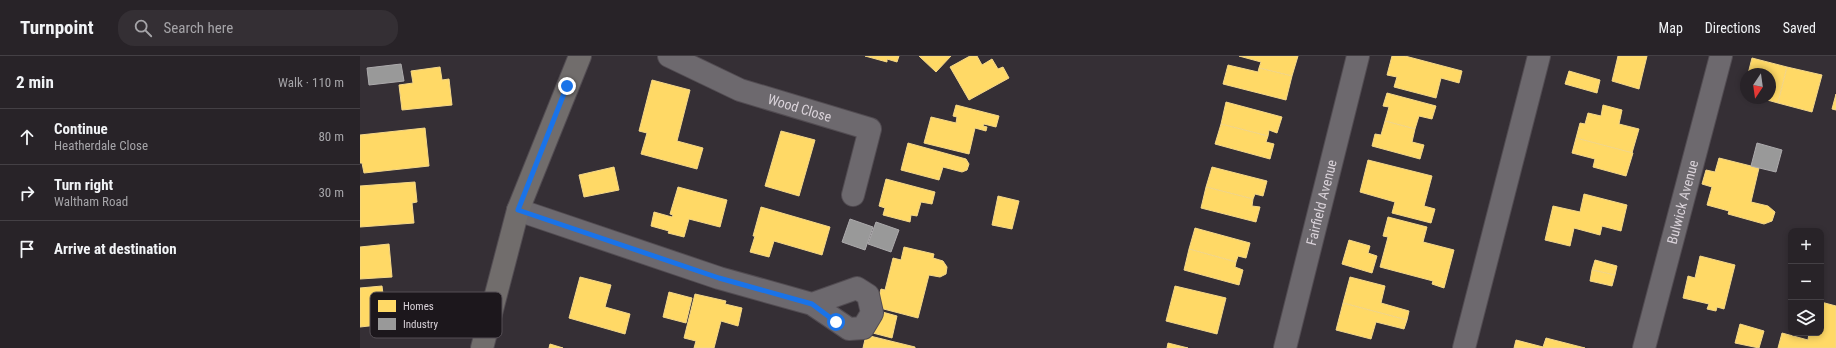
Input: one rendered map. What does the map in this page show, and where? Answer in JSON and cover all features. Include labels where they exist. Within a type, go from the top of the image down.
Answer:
[{"type":"main road","points":[[497,292],[518,210],[580,56]]},
{"type":"main road","points":[[482,348],[485,338]]},
{"type":"street","name":"Wood Close","points":[[669,56],[740,90],[870,129],[853,195]]},
{"type":"street","name":"Fairfield Avenue","points":[[1285,348],[1358,56]]},
{"type":"street","points":[[1464,348],[1538,56]]},
{"type":"street","name":"Bulwick Avenue","points":[[1644,348],[1721,56]]},
{"type":"street","points":[[518,210],[719,278],[812,304]]},
{"type":"building: Homes","points":[[865,56],[899,56],[897,62],[887,59],[887,62]]},
{"type":"building: Homes","points":[[919,56],[951,56],[936,72]]},
{"type":"building: Homes","points":[[970,56],[977,56],[982,65],[992,59],[998,69],[1003,67],[1009,78],[969,100],[950,67]]},
{"type":"building: Homes","points":[[1239,56],[1298,56],[1292,76],[1259,68],[1261,62]]},
{"type":"building: Homes","points":[[1392,56],[1405,56],[1462,71],[1459,83],[1441,78],[1436,98],[1394,87],[1397,77],[1387,75]]},
{"type":"building: Homes","points":[[1618,56],[1647,56],[1639,89],[1612,81]]},
{"type":"building: Homes","points":[[1752,58],[1787,67],[1778,103],[1776,102],[1776,68],[1750,68]]},
{"type":"building: Homes","points":[[1228,65],[1258,72],[1259,68],[1292,76],[1286,100],[1223,84]]},
{"type":"building: Homes","points":[[440,67],[442,80],[449,79],[452,105],[402,110],[399,85],[413,83],[411,71]]},
{"type":"building: Homes","points":[[1787,67],[1822,75],[1812,112],[1778,103]]},
{"type":"building: Homes","points":[[1569,71],[1600,80],[1597,93],[1565,84]]},
{"type":"building: Homes","points":[[652,80],[690,90],[677,141],[703,148],[697,169],[641,154],[647,133],[639,131]]},
{"type":"building: Homes","points":[[1387,93],[1436,106],[1432,119],[1419,116],[1415,129],[1385,121],[1389,107],[1383,106]]},
{"type":"building: Homes","points":[[1836,94],[1836,110],[1832,109]]},
{"type":"building: Homes","points":[[1226,102],[1282,117],[1277,133],[1269,130],[1268,136],[1221,124]]},
{"type":"building: Homes","points":[[956,105],[999,116],[996,127],[984,124],[983,126],[987,127],[986,131],[975,128],[969,154],[924,143],[931,117],[956,123],[957,117],[953,116]]},
{"type":"building: Homes","points":[[1603,105],[1622,110],[1619,124],[1639,129],[1632,153],[1576,138],[1580,123],[1585,124],[1588,113],[1601,116]]},
{"type":"building: Homes","points":[[1385,121],[1415,129],[1412,142],[1424,145],[1420,159],[1372,146],[1375,134],[1381,135]]},
{"type":"building: Homes","points":[[1221,124],[1268,136],[1266,142],[1274,144],[1270,159],[1215,144]]},
{"type":"building: Homes","points":[[425,128],[429,166],[364,173],[362,163],[360,163],[360,135]]},
{"type":"building: Homes","points":[[781,131],[815,140],[799,196],[765,186]]},
{"type":"building: Homes","points":[[1576,138],[1633,153],[1626,176],[1593,167],[1595,159],[1572,153]]},
{"type":"building: Homes","points":[[908,143],[966,159],[969,164],[967,170],[962,172],[943,167],[939,180],[901,170]]},
{"type":"building: Homes","points":[[1719,158],[1759,168],[1751,202],[1768,206],[1775,212],[1772,221],[1764,224],[1728,214],[1729,211],[1707,205],[1712,187],[1702,184],[1706,170],[1715,172]]},
{"type":"building: Homes","points":[[1368,160],[1432,176],[1424,206],[1435,209],[1431,223],[1392,213],[1395,202],[1360,192]]},
{"type":"building: Homes","points":[[614,167],[619,190],[584,197],[579,175]]},
{"type":"building: Homes","points":[[1212,167],[1267,181],[1263,196],[1255,194],[1253,199],[1206,187]]},
{"type":"building: Homes","points":[[886,179],[935,192],[932,204],[921,202],[917,216],[911,215],[910,222],[883,215],[885,208],[879,206]]},
{"type":"building: Homes","points":[[415,182],[417,202],[412,203],[414,223],[360,227],[360,186]]},
{"type":"building: Homes","points":[[678,187],[727,200],[720,227],[689,219],[684,237],[668,233],[669,231],[651,226],[654,212],[672,217],[673,215],[670,214]]},
{"type":"building: Homes","points":[[1206,187],[1253,199],[1252,206],[1260,207],[1256,222],[1201,208]]},
{"type":"building: Homes","points":[[1584,194],[1627,205],[1621,231],[1602,226],[1600,235],[1574,228],[1570,246],[1545,240],[1553,206],[1580,212]]},
{"type":"building: Homes","points":[[998,196],[1019,201],[1012,229],[992,225]]},
{"type":"building: Homes","points":[[761,207],[830,227],[822,255],[774,241],[769,257],[750,252]]},
{"type":"building: Homes","points":[[1388,217],[1427,227],[1423,242],[1454,250],[1444,288],[1432,284],[1433,281],[1380,267],[1388,237],[1383,236]]},
{"type":"building: Homes","points":[[1195,228],[1250,243],[1246,258],[1238,256],[1236,262],[1189,249]]},
{"type":"building: Homes","points":[[1349,240],[1370,246],[1368,253],[1377,256],[1372,273],[1342,264]]},
{"type":"building: Homes","points":[[389,244],[392,277],[360,279],[360,247]]},
{"type":"building: Homes","points":[[904,247],[934,254],[933,258],[943,261],[947,267],[946,274],[940,277],[929,275],[918,318],[876,307],[881,289],[885,290],[893,258],[901,260]]},
{"type":"building: Homes","points":[[1189,249],[1236,262],[1235,267],[1243,270],[1239,285],[1184,270]]},
{"type":"building: Homes","points":[[1700,256],[1735,265],[1724,309],[1717,307],[1716,311],[1707,309],[1709,304],[1683,298],[1688,276],[1695,278]]},
{"type":"building: Homes","points":[[1595,260],[1617,266],[1615,275],[1592,270]]},
{"type":"building: Homes","points":[[1592,270],[1615,275],[1612,286],[1590,281]]},
{"type":"building: Homes","points":[[580,277],[611,285],[605,307],[630,314],[625,334],[569,318]]},
{"type":"building: Homes","points":[[1350,277],[1385,286],[1381,303],[1409,311],[1407,320],[1343,303]]},
{"type":"building: Homes","points":[[382,286],[383,292],[370,292],[370,326],[360,327],[360,288]]},
{"type":"building: Homes","points":[[1175,286],[1226,298],[1217,334],[1166,321]]},
{"type":"building: Homes","points":[[669,292],[692,298],[686,323],[663,317]]},
{"type":"building: Homes","points":[[695,294],[726,301],[725,304],[742,308],[738,326],[721,321],[714,348],[694,348],[696,341],[684,338]]},
{"type":"building: Homes","points":[[1343,303],[1407,320],[1404,329],[1376,322],[1371,339],[1336,330]]},
{"type":"building: Homes","points":[[1824,303],[1836,306],[1836,348],[1778,348],[1782,333],[1788,335],[1788,336],[1808,340],[1809,336],[1824,336]]},
{"type":"building: Homes","points":[[875,310],[897,316],[892,338],[869,332]]},
{"type":"building: Homes","points":[[1740,324],[1764,331],[1759,348],[1735,343]]},
{"type":"building: Homes","points":[[866,335],[915,347],[915,348],[863,348]]},
{"type":"building: Homes","points":[[1546,338],[1585,348],[1514,348],[1516,340],[1543,347]]},
{"type":"building: Homes","points":[[1168,343],[1188,348],[1167,348]]},
{"type":"building: Homes","points":[[550,344],[563,348],[549,348]]},
{"type":"building: Industry","points":[[401,64],[404,81],[369,85],[367,68]]},
{"type":"building: Industry","points":[[1757,143],[1782,150],[1776,172],[1751,166]]},
{"type":"building: Industry","points":[[850,219],[873,227],[865,250],[842,242]]},
{"type":"building: Industry","points":[[876,222],[899,230],[891,252],[868,244]]},
{"type":"route","points":[[567,86],[518,210],[719,278],[812,304],[836,322]]}]
